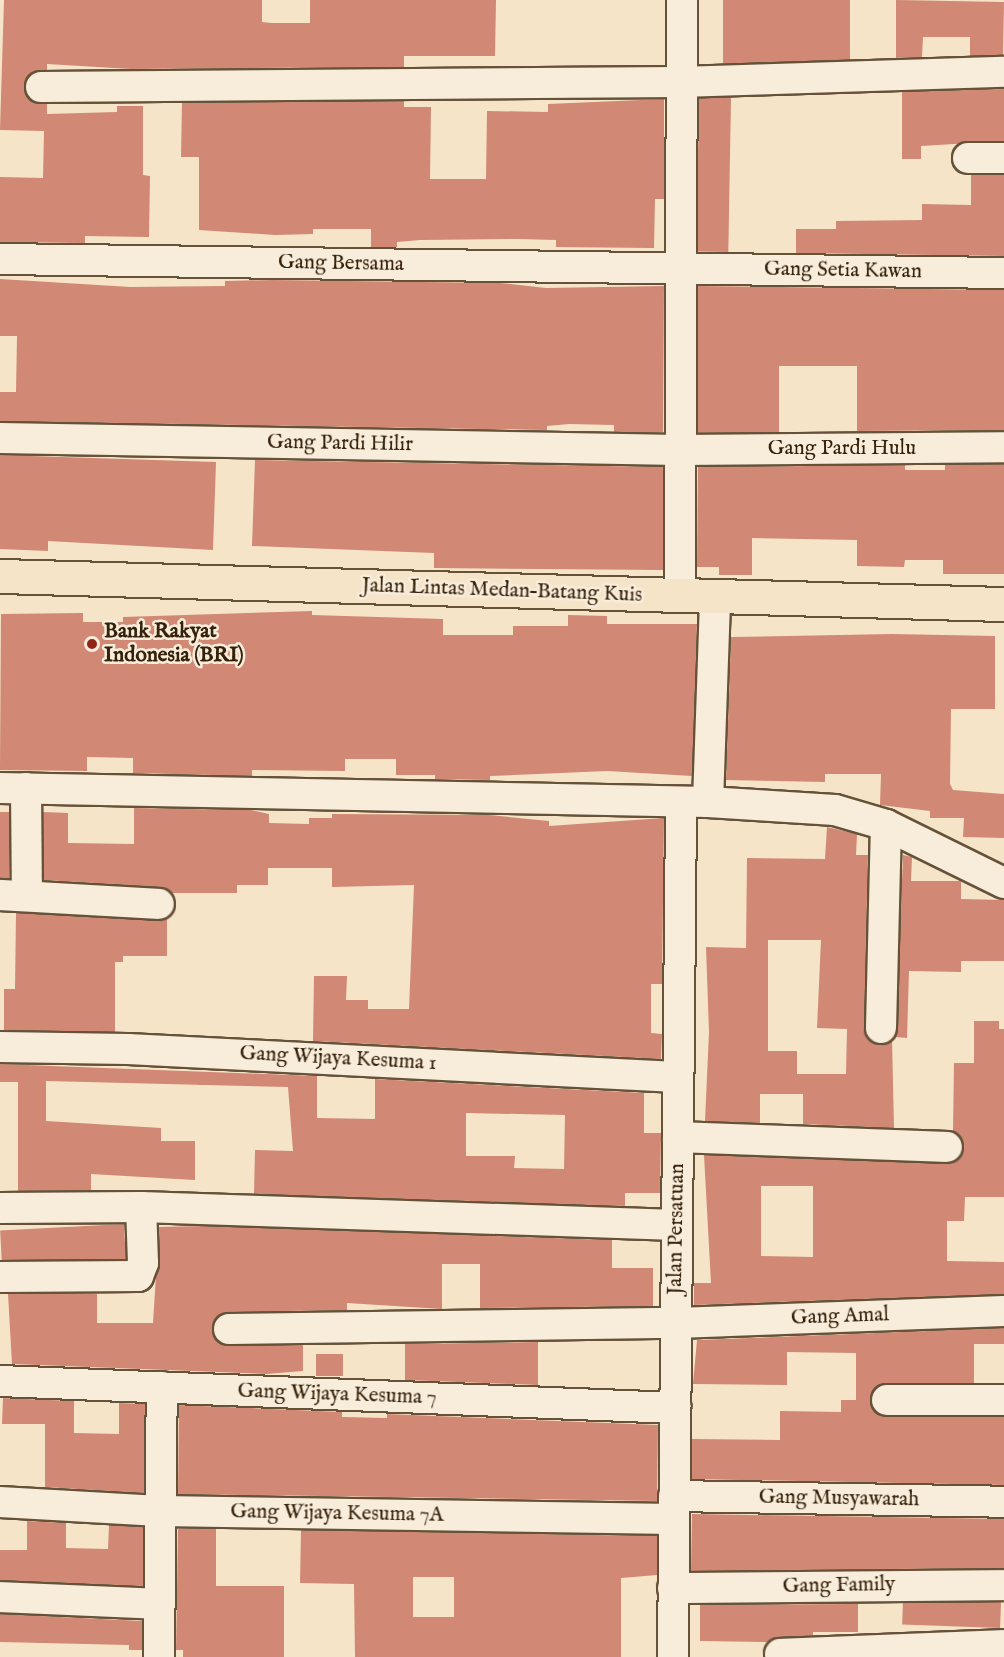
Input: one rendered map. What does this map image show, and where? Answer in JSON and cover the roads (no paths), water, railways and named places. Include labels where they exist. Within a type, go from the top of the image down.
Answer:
[{"type":"highway","name":"Jalan Lintas Medan–Batang Kuis","points":[[0,576],[715,598],[1004,604]]},
{"type":"street","points":[[680,597],[682,0]]},
{"type":"street","points":[[41,87],[680,82],[1004,72]]},
{"type":"street","points":[[968,158],[1004,158]]},
{"type":"street","name":"Gang Bersama","points":[[0,259],[681,268]]},
{"type":"street","name":"Gang Setia Kawan","points":[[681,268],[1004,273]]},
{"type":"street","name":"Gang Pardi Hilir","points":[[0,438],[680,450]]},
{"type":"street","name":"Gang Pardi Hulu","points":[[680,450],[1004,447]]},
{"type":"street","name":"Jalan Persatuan","points":[[673,1657],[678,1137],[676,1077],[694,802],[715,598]]},
{"type":"street","points":[[159,904],[13,896],[13,788],[694,802],[835,810],[886,825],[1004,883]]},
{"type":"street","points":[[881,1028],[886,825]]},
{"type":"street","name":"Gang Wijaya Kesuma 1","points":[[0,1047],[128,1049],[676,1077]]},
{"type":"street","points":[[678,1137],[947,1147]]},
{"type":"street","points":[[0,1208],[141,1207],[677,1225]]},
{"type":"street","points":[[0,1277],[138,1276],[144,1263],[141,1207]]},
{"type":"street","name":"Gang Amal","points":[[229,1329],[676,1323],[1004,1311]]},
{"type":"street","name":"Gang Wijaya Kesuma 7","points":[[0,1381],[675,1408]]},
{"type":"street","points":[[159,1657],[162,1387]]},
{"type":"street","points":[[887,1400],[1004,1400]]},
{"type":"street","name":"Gang Wijaya Kesuma 7A","points":[[0,1502],[160,1511],[674,1508]]},
{"type":"street","name":"Gang Musyawarah","points":[[674,1508],[1004,1502]]},
{"type":"street","name":"Gang Family","points":[[673,1588],[1004,1585]]},
{"type":"street","points":[[0,1597],[159,1604]]},
{"type":"street","points":[[780,1654],[1004,1645]]},
{"type":"place","name":"Bank Rakyat Indonesia (BRI)","points":[[92,644]]}]
